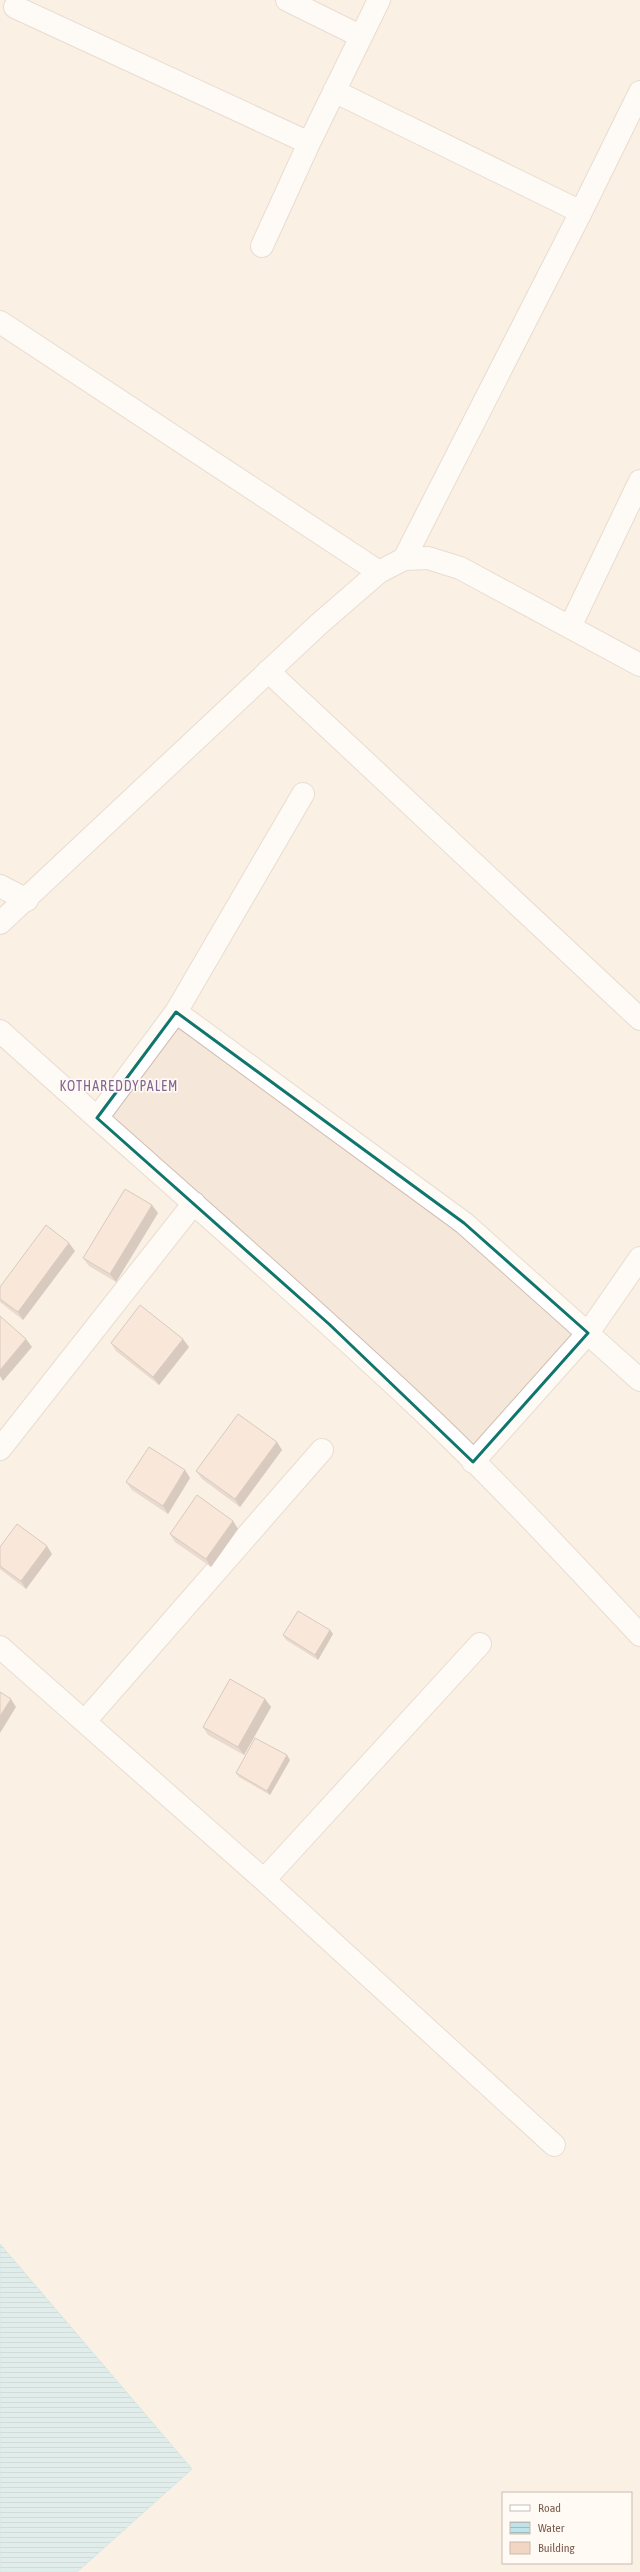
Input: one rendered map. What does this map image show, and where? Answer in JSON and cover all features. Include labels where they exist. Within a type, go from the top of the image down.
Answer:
[{"type":"street","points":[[287,0],[360,36]]},
{"type":"street","points":[[262,246],[309,143],[360,36],[379,0]]},
{"type":"street","points":[[15,7],[309,143]]},
{"type":"street","points":[[334,91],[581,212]]},
{"type":"street","points":[[404,559],[581,212],[640,92]]},
{"type":"street","points":[[0,322],[379,572]]},
{"type":"street","points":[[570,627],[640,481]]},
{"type":"street","points":[[0,923],[27,900],[268,671],[379,572],[404,559],[428,558],[460,568],[640,665]]},
{"type":"street","points":[[268,671],[640,1019]]},
{"type":"street","points":[[97,1118],[176,1012],[303,794]]},
{"type":"street","points":[[0,886],[27,900]]},
{"type":"street","points":[[176,1012],[464,1223],[640,1380]]},
{"type":"street","points":[[0,1031],[329,1324],[473,1462],[640,1635]]},
{"type":"street","points":[[0,1449],[194,1203]]},
{"type":"street","points":[[473,1462],[588,1333],[640,1258]]},
{"type":"street","points":[[85,1721],[322,1450]]},
{"type":"street","points":[[264,1880],[480,1644]]},
{"type":"street","points":[[0,1647],[264,1880],[554,2145]]},
{"type":"highlighted area","points":[[176,1012],[464,1223],[588,1333],[473,1462],[329,1324],[97,1118]]},
{"type":"shaded area","points":[[0,0],[640,0],[640,2572],[0,2572]]},
{"type":"water","points":[[0,2244],[192,2469],[77,2572],[0,2572]]},
{"type":"building","points":[[125,1189],[152,1205],[110,1274],[83,1258]]},
{"type":"building","points":[[46,1225],[69,1243],[18,1312],[0,1299],[0,1287]]},
{"type":"building","points":[[140,1305],[183,1339],[153,1377],[111,1343]]},
{"type":"building","points":[[0,1316],[26,1339],[0,1370]]},
{"type":"building","points":[[238,1414],[277,1442],[235,1499],[196,1471]]},
{"type":"building","points":[[149,1447],[185,1470],[163,1506],[126,1482]]},
{"type":"building","points":[[197,1495],[233,1521],[206,1559],[170,1534]]},
{"type":"building","points":[[17,1524],[47,1546],[21,1581],[0,1566],[0,1547]]},
{"type":"building","points":[[298,1611],[330,1630],[315,1655],[283,1635]]},
{"type":"building","points":[[230,1679],[265,1699],[238,1747],[203,1727]]},
{"type":"building","points":[[0,1692],[11,1699],[0,1716]]},
{"type":"building","points":[[255,1738],[287,1755],[267,1791],[236,1773]]},
{"type":"district","name":"KOTHAREDDYPALEM","points":[[119,1086]]}]
